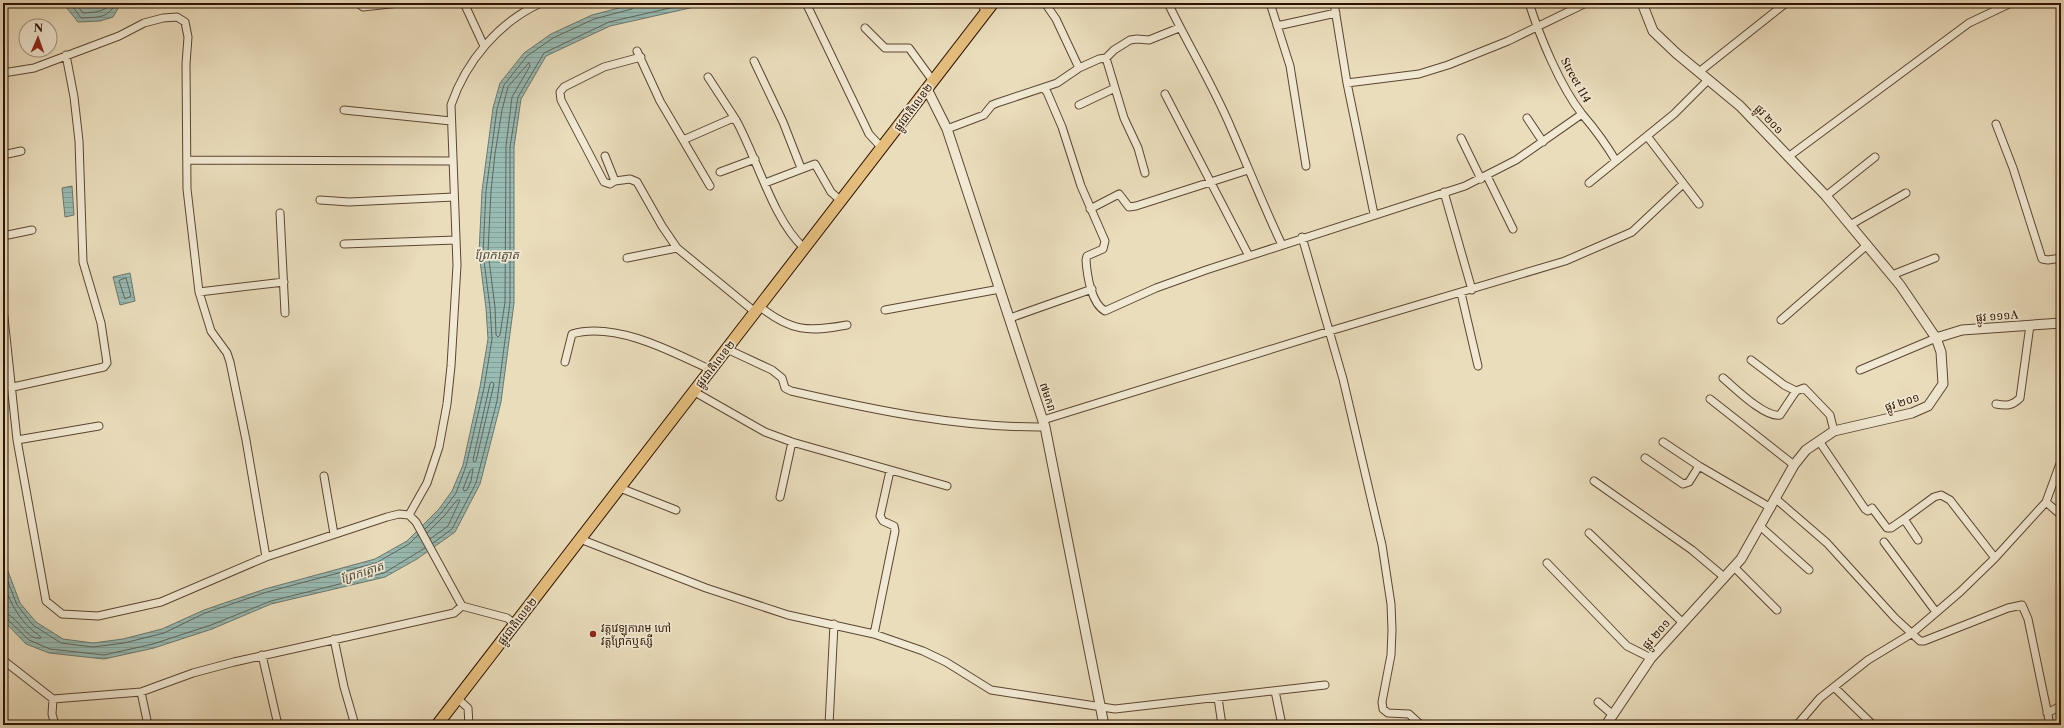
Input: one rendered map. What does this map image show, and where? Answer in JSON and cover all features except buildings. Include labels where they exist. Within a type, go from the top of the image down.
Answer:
[{"type":"highway","name":"ផ្លូវជាតិលេខ២","points":[[437,725],[693,391],[711,370],[882,148],[987,6]]},
{"type":"street","points":[[3,11],[4,3]]},
{"type":"street","points":[[358,3],[363,8],[399,3]]},
{"type":"street","points":[[464,3],[484,46]]},
{"type":"street","points":[[410,515],[426,483],[439,447],[447,404],[456,273],[451,105],[458,84],[484,46],[502,28],[529,8],[541,3]]},
{"type":"street","points":[[806,3],[869,134],[882,148]]},
{"type":"street","points":[[1045,3],[1056,19],[1079,68]]},
{"type":"street","points":[[1168,3],[1179,28],[1194,51],[1218,99],[1282,245]]},
{"type":"street","points":[[1270,3],[1290,66],[1306,166]]},
{"type":"street","points":[[1334,3],[1347,82],[1374,214]]},
{"type":"street","name":"Street 114","points":[[1529,3],[1561,78],[1582,114],[1616,161]]},
{"type":"street","points":[[1347,82],[1419,74],[1448,65],[1538,27],[1586,3]]},
{"type":"street","name":"ផ្លូវ ២០១","points":[[1606,725],[1651,658],[1682,622],[1741,559],[1761,527],[1794,465],[1806,450],[1834,431],[1912,413],[1928,406],[1943,384],[1941,352],[1936,338],[1892,275],[1826,196],[1740,106],[1708,80],[1653,31],[1642,3]]},
{"type":"street","points":[[1699,72],[1786,3]]},
{"type":"street","points":[[1788,157],[1970,23],[2011,3]]},
{"type":"street","points":[[1277,26],[1336,13]]},
{"type":"street","points":[[3,73],[34,68],[119,36],[144,23],[164,18],[177,17],[185,22],[188,37],[186,64],[187,189],[199,292],[211,331],[227,353],[230,362],[246,440],[266,557]]},
{"type":"street","points":[[865,28],[885,48],[905,46],[909,48],[930,85]]},
{"type":"street","points":[[947,129],[984,115],[997,103],[1057,83],[1079,68],[1099,59],[1106,58],[1114,50],[1130,40],[1149,40],[1179,28]]},
{"type":"street","points":[[710,186],[660,101],[639,54],[604,67],[564,87],[560,92],[561,100],[604,182],[610,184],[615,181],[630,179],[637,182],[654,214],[677,248],[757,309],[795,327],[811,330],[847,325]]},
{"type":"street","points":[[13,388],[104,367],[107,363],[100,318],[83,262],[79,141],[74,97],[66,55]]},
{"type":"street","points":[[1106,58],[1124,118],[1138,148],[1144,173]]},
{"type":"street","points":[[754,61],[783,122],[802,168]]},
{"type":"street","points":[[708,77],[736,120],[755,159],[764,183],[793,238],[804,248]]},
{"type":"street","points":[[1589,183],[1674,114],[1708,80]]},
{"type":"street","name":"៧មករា","points":[[930,85],[947,129],[1044,423],[1104,725]]},
{"type":"street","points":[[1043,88],[1047,92],[1062,127],[1081,186],[1105,245],[1103,249],[1087,256],[1086,264],[1092,289],[1098,304],[1105,311],[1166,284],[1302,237],[1444,192],[1484,177],[1516,160],[1582,114]]},
{"type":"street","points":[[1079,105],[1115,88]]},
{"type":"street","points":[[1165,94],[1249,256]]},
{"type":"street","points":[[344,110],[451,121]]},
{"type":"street","points":[[682,140],[731,118],[736,120]]},
{"type":"street","points":[[1527,118],[1543,142]]},
{"type":"street","points":[[1996,124],[2013,168],[2042,259],[2048,260],[2061,258]]},
{"type":"street","points":[[1647,136],[1699,204]]},
{"type":"street","points":[[1461,138],[1512,229]]},
{"type":"street","points":[[3,155],[21,151]]},
{"type":"street","points":[[605,156],[615,181]]},
{"type":"street","points":[[1826,196],[1875,157]]},
{"type":"street","points":[[720,172],[755,159]]},
{"type":"street","points":[[187,160],[453,161]]},
{"type":"street","points":[[764,183],[815,164],[831,192],[840,201]]},
{"type":"street","points":[[1090,209],[1119,194],[1131,207],[1211,183],[1248,170]]},
{"type":"street","points":[[727,349],[772,370],[782,377],[784,388],[791,391],[884,411],[984,425],[1044,423],[1330,331],[1565,262],[1632,232],[1684,184]]},
{"type":"street","points":[[1444,192],[1472,290]]},
{"type":"street","points":[[1850,225],[1906,193]]},
{"type":"street","points":[[320,200],[349,202],[454,197]]},
{"type":"street","points":[[280,213],[285,313]]},
{"type":"street","points":[[3,236],[32,230]]},
{"type":"street","points":[[1302,237],[1330,331],[1382,545],[1391,604],[1391,655],[1382,702],[1383,709],[1388,713],[1409,714],[1421,725]]},
{"type":"street","points":[[344,244],[456,240]]},
{"type":"street","points":[[1781,320],[1867,245]]},
{"type":"street","points":[[627,258],[677,248]]},
{"type":"street","points":[[1892,275],[1935,258]]},
{"type":"street","points":[[199,292],[284,282]]},
{"type":"street","points":[[886,310],[1000,289]]},
{"type":"street","points":[[1010,318],[1092,289]]},
{"type":"street","points":[[1461,293],[1478,366]]},
{"type":"street","points":[[3,308],[13,388],[17,440],[46,601],[62,614],[98,616],[161,602],[266,557],[399,514],[410,515],[416,522],[462,606],[507,618],[514,624]]},
{"type":"street","name":"ផ្លូវ ១១១A","points":[[1936,338],[1962,330],[2061,323]]},
{"type":"street","points":[[1996,404],[2007,406],[2014,404],[2020,398],[2030,326]]},
{"type":"street","points":[[565,362],[572,334],[582,332],[606,332],[664,348],[711,370]]},
{"type":"street","points":[[1860,370],[1936,338]]},
{"type":"street","points":[[1750,360],[1784,385],[1796,391]]},
{"type":"street","points":[[1723,378],[1754,403],[1772,415],[1780,415],[1796,391],[1804,388],[1830,415],[1834,431]]},
{"type":"street","points":[[693,391],[765,432],[792,442],[864,461],[890,471],[947,486]]},
{"type":"street","points":[[1710,399],[1794,465]]},
{"type":"street","points":[[17,440],[99,426]]},
{"type":"street","points":[[1819,441],[1865,509],[1868,511],[1872,508],[1875,510],[1887,528],[1891,528],[1934,497],[1942,495],[1950,500],[1995,558]]},
{"type":"street","points":[[780,497],[792,442]]},
{"type":"street","points":[[1662,442],[1699,466],[1771,508]]},
{"type":"street","points":[[1645,458],[1684,484],[1689,482],[1699,466]]},
{"type":"street","points":[[1797,725],[1820,698],[1868,660],[1911,634],[1960,592],[1995,558],[2046,502],[2061,462]]},
{"type":"street","points":[[874,634],[895,531],[894,526],[882,521],[880,516],[890,471]]},
{"type":"street","points":[[324,476],[334,534]]},
{"type":"street","points":[[1594,481],[1692,550],[1724,578]]},
{"type":"street","points":[[620,488],[676,510]]},
{"type":"street","points":[[1776,499],[1827,543],[1916,639],[1924,641],[2008,608],[2022,605],[2028,619],[2050,725]]},
{"type":"street","points":[[2046,502],[2061,515]]},
{"type":"street","points":[[1904,519],[1918,540]]},
{"type":"street","points":[[1761,527],[1808,570]]},
{"type":"street","points":[[1589,533],[1682,622]]},
{"type":"street","points":[[580,539],[706,588],[788,614],[874,634],[922,651],[946,662],[991,690],[1115,709],[1275,692],[1325,685]]},
{"type":"street","points":[[1884,542],[1936,612]]},
{"type":"street","points":[[1547,563],[1626,646],[1651,658]]},
{"type":"street","points":[[1734,566],[1776,610]]},
{"type":"street","points":[[3,660],[53,699],[141,692],[193,673],[262,655],[454,613],[462,606]]},
{"type":"street","points":[[829,725],[834,624]]},
{"type":"street","points":[[334,639],[344,687],[355,725]]},
{"type":"street","points":[[262,655],[278,725]]},
{"type":"street","points":[[1834,687],[1872,725]]},
{"type":"street","points":[[141,692],[148,725]]},
{"type":"street","points":[[1275,692],[1282,725]]},
{"type":"street","points":[[1218,698],[1222,725]]},
{"type":"street","points":[[53,699],[52,714],[56,725]]},
{"type":"street","points":[[458,699],[468,708],[469,725]]},
{"type":"street","points":[[1598,702],[1613,715]]},
{"type":"street","points":[[2047,713],[2061,706]]},
{"type":"water","points":[[66,3],[121,3],[113,17],[100,21],[78,22],[66,7]]},
{"type":"water","name":"ព្រែកត្នោត","points":[[638,3],[712,3],[610,26],[546,56],[521,99],[514,147],[514,303],[501,402],[480,484],[455,532],[417,559],[385,577],[271,604],[212,629],[154,648],[104,659],[49,653],[26,644],[3,620],[3,558],[20,603],[36,622],[63,639],[93,643],[123,639],[162,629],[204,610],[265,589],[375,559],[407,541],[439,509],[452,491],[463,465],[480,387],[488,339],[486,308],[479,253],[482,191],[493,108],[500,83],[524,53],[551,34],[592,15]]},
{"type":"water","points":[[72,186],[74,215],[65,217],[62,188]]},
{"type":"water","points":[[130,273],[135,301],[120,305],[113,277]]},
{"type":"place","name":"វត្តវេឡុការាម ហៅ វត្តព្រែកឬស្សី","points":[[593,634]]}]
